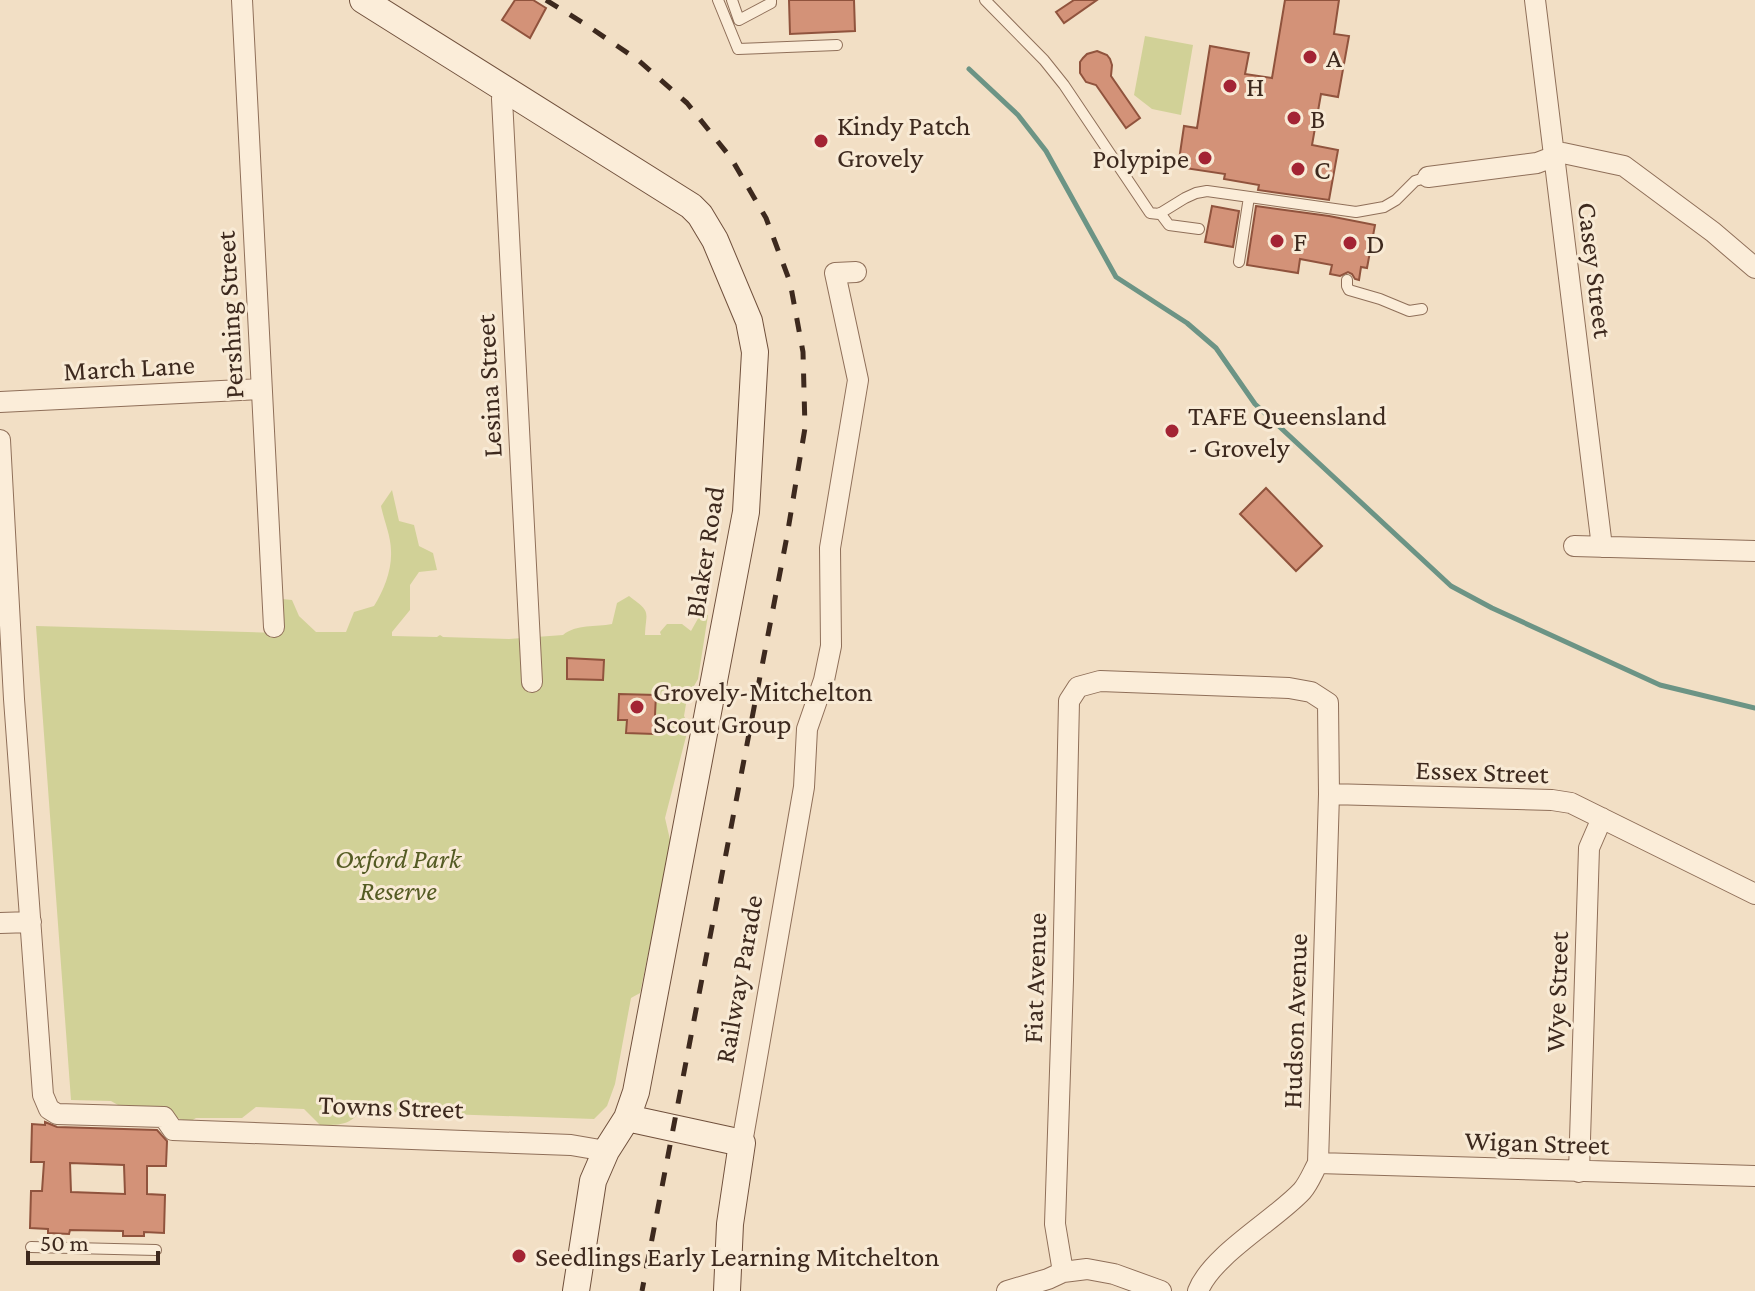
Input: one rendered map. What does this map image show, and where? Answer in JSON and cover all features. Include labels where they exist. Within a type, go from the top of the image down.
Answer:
[{"type":"street","name":"Pershing Street","points":[[242,0],[274,627]]},
{"type":"street","name":"Blaker Road","points":[[363,0],[691,206],[715,240],[749,321],[755,352],[746,512],[636,1092],[627,1118],[606,1151],[593,1181],[576,1291]]},
{"type":"street","name":"Casey Street","points":[[1535,0],[1602,547]]},
{"type":"street","name":"Lesina Street","points":[[507,89],[502,99],[532,682]]},
{"type":"street","points":[[1428,177],[1537,163],[1563,153],[1624,166],[1713,232],[1755,268]]},
{"type":"street","name":"Railway Parade","points":[[727,1291],[730,1224],[804,787],[807,729],[824,680],[831,646],[830,548],[858,380],[835,273],[856,272]]},
{"type":"street","name":"March Lane","points":[[0,402],[261,389]]},
{"type":"street","points":[[0,440],[5,644],[31,922],[0,923]]},
{"type":"street","points":[[1574,546],[1755,551]]},
{"type":"street","name":"Fiat Avenue","points":[[1063,1272],[1055,1209],[1069,701],[1078,687],[1100,681],[1289,688],[1311,692],[1328,703]]},
{"type":"street","name":"Hudson Avenue","points":[[1318,1163],[1329,794],[1328,703]]},
{"type":"street","name":"Essex Street","points":[[1329,794],[1571,803],[1755,894]]},
{"type":"street","name":"Wye Street","points":[[1579,1172],[1589,848],[1602,818]]},
{"type":"street","name":"Towns Street","points":[[31,922],[43,1095],[49,1109],[57,1114],[164,1117],[173,1130],[556,1144],[606,1151]]},
{"type":"street","points":[[627,1118],[742,1143]]},
{"type":"street","points":[[1198,1291],[1219,1262],[1304,1189],[1318,1163]]},
{"type":"street","name":"Wigan Street","points":[[1318,1163],[1755,1176]]},
{"type":"street","points":[[1007,1291],[1063,1272],[1087,1269],[1113,1282],[1161,1291]]},
{"type":"lane","points":[[718,0],[738,49],[837,45]]},
{"type":"lane","points":[[732,0],[739,20],[771,3],[771,0]]},
{"type":"lane","points":[[985,0],[1064,85],[1150,213],[1160,213],[1196,193],[1207,191],[1367,211],[1384,207],[1415,181],[1428,177]]},
{"type":"lane","points":[[1239,262],[1249,197]]},
{"type":"lane","points":[[1160,213],[1169,225],[1199,229]]},
{"type":"lane","points":[[1347,280],[1349,290],[1409,311],[1422,309]]},
{"type":"lane","points":[[31,1247],[156,1250]]},
{"type":"green space","points":[[1145,36],[1193,45],[1181,115],[1152,109],[1134,95]]},
{"type":"green space","name":"Oxford Park Reserve","points":[[392,490],[399,521],[414,525],[419,546],[433,553],[437,570],[419,572],[410,585],[410,610],[392,636],[509,639],[563,635],[580,627],[612,624],[617,603],[629,596],[646,612],[645,635],[661,635],[667,624],[682,624],[691,631],[700,615],[708,615],[698,679],[687,698],[684,716],[689,725],[665,818],[671,844],[640,993],[631,998],[615,1084],[607,1106],[594,1119],[360,1111],[347,1122],[320,1125],[304,1109],[256,1107],[242,1118],[196,1118],[189,1122],[152,1109],[118,1105],[111,1101],[71,1100],[36,626],[278,633],[282,599],[292,600],[299,616],[316,632],[346,632],[354,612],[374,606],[387,580],[391,545],[381,506]]},
{"type":"building","points":[[515,0],[533,0],[546,8],[530,38],[502,20]]},
{"type":"building","points":[[789,0],[854,0],[855,31],[790,34]]},
{"type":"building","points":[[1074,0],[1097,0],[1064,23],[1056,12]]},
{"type":"building","points":[[1285,0],[1339,0],[1334,34],[1349,36],[1338,97],[1321,94],[1312,145],[1338,150],[1329,200],[1258,190],[1259,185],[1224,179],[1225,174],[1178,167],[1184,126],[1197,128],[1210,46],[1249,53],[1245,74],[1272,78]]},
{"type":"building","points":[[1097,51],[1110,59],[1111,76],[1140,118],[1126,128],[1096,85],[1086,82],[1080,73],[1083,58]]},
{"type":"building","points":[[1212,206],[1239,211],[1233,247],[1205,242]]},
{"type":"building","points":[[1256,206],[1375,225],[1367,268],[1361,267],[1359,280],[1348,272],[1340,276],[1330,274],[1332,265],[1300,259],[1298,273],[1247,265]]},
{"type":"building","points":[[1266,488],[1322,546],[1296,571],[1240,514]]},
{"type":"building","points":[[567,658],[604,660],[603,680],[567,679]]},
{"type":"building","name":"Grovely-Mitchelton Scout Group","points":[[619,694],[656,695],[654,734],[626,733],[627,720],[618,720]]},
{"type":"building","points":[[45,1122],[57,1127],[157,1130],[167,1141],[166,1166],[147,1166],[147,1194],[165,1195],[164,1233],[144,1232],[144,1236],[123,1236],[123,1231],[70,1230],[69,1234],[30,1228],[31,1191],[42,1191],[44,1162],[31,1162],[32,1124],[45,1125]],"holes":[[[70,1163],[124,1165],[125,1194],[71,1192]]]},
{"type":"waterway","points":[[969,69],[1018,115],[1046,151],[1116,277],[1187,323],[1216,348],[1255,404],[1451,586],[1660,685],[1755,708]]},
{"type":"railway","points":[[546,0],[638,60],[687,103],[731,158],[766,218],[790,282],[803,352],[805,428],[787,536],[642,1291]]},
{"type":"place","name":"A","points":[[1310,57]]},
{"type":"place","name":"H","points":[[1230,86]]},
{"type":"place","name":"B","points":[[1294,118]]},
{"type":"place","name":"Kindy Patch Grovely","points":[[821,141]]},
{"type":"place","name":"Polypipe","points":[[1205,158]]},
{"type":"place","name":"C","points":[[1298,169]]},
{"type":"place","name":"F","points":[[1277,241]]},
{"type":"place","name":"D","points":[[1350,243]]},
{"type":"place","name":"TAFE Queensland - Grovely","points":[[1172,431]]},
{"type":"place","name":"Grovely-Mitchelton Scout Group","points":[[637,707]]},
{"type":"place","name":"Seedlings Early Learning Mitchelton","points":[[519,1256]]}]
